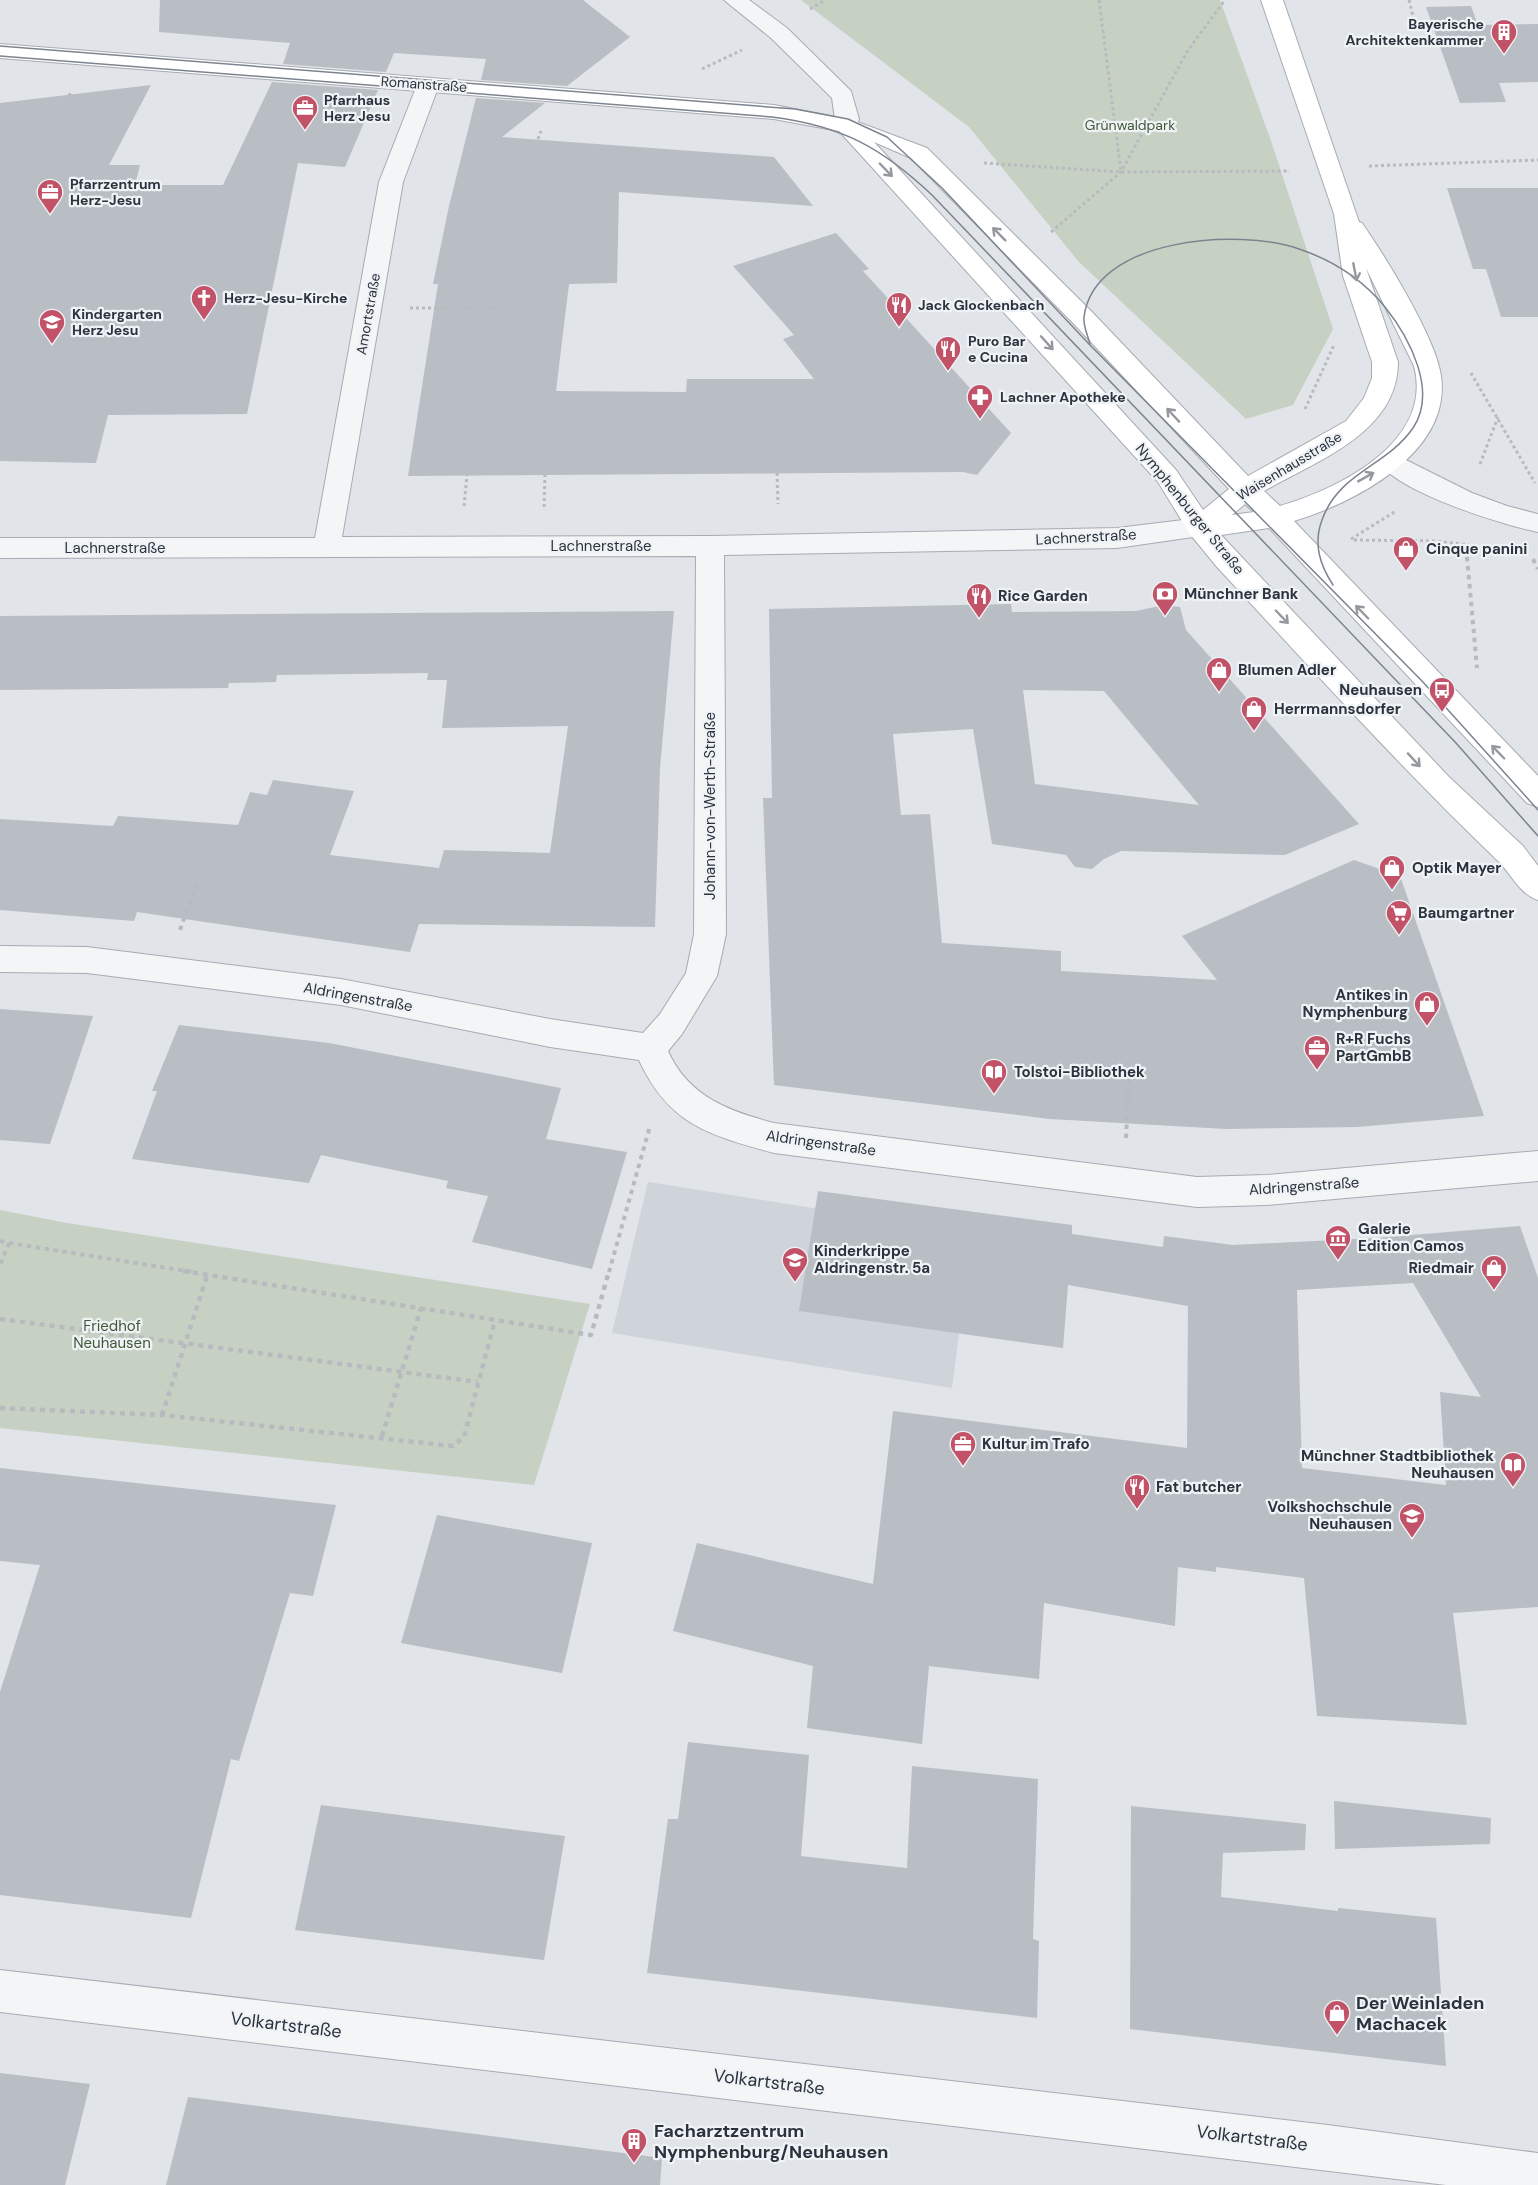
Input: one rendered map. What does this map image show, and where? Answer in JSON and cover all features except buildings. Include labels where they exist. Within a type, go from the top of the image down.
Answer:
[{"type":"main road","name":"Waisenhausstraße","points":[[1200,526],[1247,489],[1355,427],[1369,413],[1385,378],[1385,362],[1355,276],[1346,214],[1272,0]]},
{"type":"main road","name":"Romanstraße","points":[[0,51],[774,112],[847,126]]},
{"type":"main road","points":[[847,126],[887,137],[919,153],[1084,319],[1212,458],[1247,489],[1538,795]]},
{"type":"main road","name":"Nymphenburger Straße","points":[[847,126],[1160,468],[1200,526],[1227,560],[1438,785],[1512,855],[1538,888]]},
{"type":"main road","name":"Waisenhausstraße","points":[[1200,526],[1275,518],[1332,496],[1392,462],[1412,438],[1424,417],[1430,382],[1424,361],[1398,300],[1346,214]]},
{"type":"street","points":[[735,0],[779,33],[843,96],[849,119],[847,126]]},
{"type":"street","name":"Amortstraße","points":[[327,548],[391,182],[428,85]]},
{"type":"street","points":[[1392,462],[1459,499],[1486,510],[1538,523]]},
{"type":"street","name":"Lachnerstraße","points":[[0,548],[710,546],[1117,538],[1200,526]]},
{"type":"street","name":"Johann-von-Werth-Straße","points":[[657,1062],[671,1024],[701,976],[710,934],[710,546]]},
{"type":"street","name":"Aldringenstraße","points":[[0,959],[87,960],[341,993],[550,1033],[657,1062],[676,1093],[699,1110],[738,1128],[774,1138],[1197,1192],[1266,1190],[1538,1166]]},
{"type":"street","name":"Volkartstraße","points":[[0,1990],[1328,2147],[1538,2175]]},
{"type":"path","points":[[805,18],[810,9],[825,0]]},
{"type":"path","points":[[1099,0],[1121,172]]},
{"type":"path","points":[[1044,237],[1121,172],[1188,50],[1225,0]]},
{"type":"path","points":[[1409,0],[1413,16]]},
{"type":"path","points":[[1373,175],[1368,166],[1538,160]]},
{"type":"path","points":[[976,163],[1121,172],[1296,171],[1314,175],[1331,172]]},
{"type":"path","points":[[400,308],[500,308]]},
{"type":"path","points":[[1301,417],[1338,337]]},
{"type":"path","points":[[1470,372],[1537,488]]},
{"type":"path","points":[[777,473],[778,504]]},
{"type":"path","points":[[544,507],[545,474]]},
{"type":"path","points":[[467,475],[464,506],[475,506]]},
{"type":"path","points":[[768,504],[789,504]]},
{"type":"path","points":[[532,507],[553,507]]},
{"type":"path","points":[[1349,540],[1437,541],[1477,546]]},
{"type":"path","points":[[1466,545],[1473,655],[1477,671]]},
{"type":"path","points":[[165,970],[196,882]]},
{"type":"path","points":[[0,1241],[207,1276],[591,1335],[657,1062]]},
{"type":"path","points":[[1128,1094],[1129,1072]]},
{"type":"path","points":[[0,1265],[9,1243]]},
{"type":"path","points":[[162,1415],[207,1276]]},
{"type":"path","points":[[382,1436],[421,1308]]},
{"type":"path","points":[[0,1319],[478,1382]]},
{"type":"path","points":[[0,1407],[162,1415],[382,1436],[453,1446],[464,1437],[495,1320]]},
{"type":"shaded area","name":"Kinderkrippe Aldringenstr. 5a","points":[[648,1182],[972,1233],[952,1388],[612,1333]]},
{"type":"green space","name":"Grünwaldpark","points":[[801,0],[1220,0],[1270,138],[1333,329],[1293,405],[1246,419],[1079,262],[969,127]]},
{"type":"green space","name":"Friedhof Neuhausen","points":[[0,1210],[67,1223],[590,1304],[534,1485],[0,1428]]},
{"type":"tram line","points":[[0,46],[795,109],[848,119],[887,137],[942,188],[1089,344],[1422,681],[1538,810]]},
{"type":"tram line","points":[[0,56],[772,117],[819,126],[859,141],[895,164],[932,195],[1456,743],[1538,836]]},
{"type":"tram line","points":[[1090,344],[1084,317],[1094,290],[1114,270],[1141,255],[1173,245],[1208,240],[1273,243],[1299,249],[1323,259],[1346,272],[1367,288],[1385,307],[1403,333],[1417,365],[1423,398],[1420,413],[1413,428],[1390,452],[1351,480],[1340,491],[1322,520],[1318,537],[1319,554],[1333,585]]},
{"type":"place","name":"Bayerische Architektenkammer","points":[[1504,55]]},
{"type":"place","name":"Pfarrhaus Herz Jesu","points":[[305,131]]},
{"type":"place","name":"Pfarrzentrum Herz-Jesu","points":[[50,215]]},
{"type":"place","name":"Herz-Jesu-Kirche","points":[[204,321]]},
{"type":"place","name":"Jack Glockenbach","points":[[899,328]]},
{"type":"place","name":"Kindergarten Herz Jesu","points":[[52,345]]},
{"type":"place","name":"Puro Bar e Cucina","points":[[948,372]]},
{"type":"place","name":"Lachner Apotheke","points":[[980,420]]},
{"type":"place","name":"Cinque panini","points":[[1406,572]]},
{"type":"place","name":"Münchner Bank","points":[[1165,617]]},
{"type":"place","name":"Rice Garden","points":[[979,619]]},
{"type":"place","name":"Blumen Adler","points":[[1219,693]]},
{"type":"place","name":"Neuhausen","points":[[1442,713]]},
{"type":"place","name":"Herrmannsdorfer","points":[[1254,732]]},
{"type":"place","name":"Optik Mayer","points":[[1392,891]]},
{"type":"place","name":"Baumgartner","points":[[1399,936]]},
{"type":"place","name":"Antikes in Nymphenburg","points":[[1427,1027]]},
{"type":"place","name":"R+R Fuchs PartGmbB","points":[[1317,1071]]},
{"type":"place","name":"Tolstoi-Bibliothek","points":[[994,1095]]},
{"type":"place","name":"Galerie Edition Camos","points":[[1338,1261]]},
{"type":"place","name":"Kinderkrippe Aldringenstr. 5a","points":[[795,1283]]},
{"type":"place","name":"Riedmair","points":[[1494,1291]]},
{"type":"place","name":"Kultur im Trafo","points":[[963,1467]]},
{"type":"place","name":"Münchner Stadtbibliothek Neuhausen","points":[[1513,1488]]},
{"type":"place","name":"Fat butcher","points":[[1137,1510]]},
{"type":"place","name":"Volkshochschule Neuhausen","points":[[1412,1539]]},
{"type":"place","name":"Der Weinladen Machacek","points":[[1337,2036]]},
{"type":"place","name":"Facharztzentrum Nymphenburg/Neuhausen","points":[[634,2164]]}]
